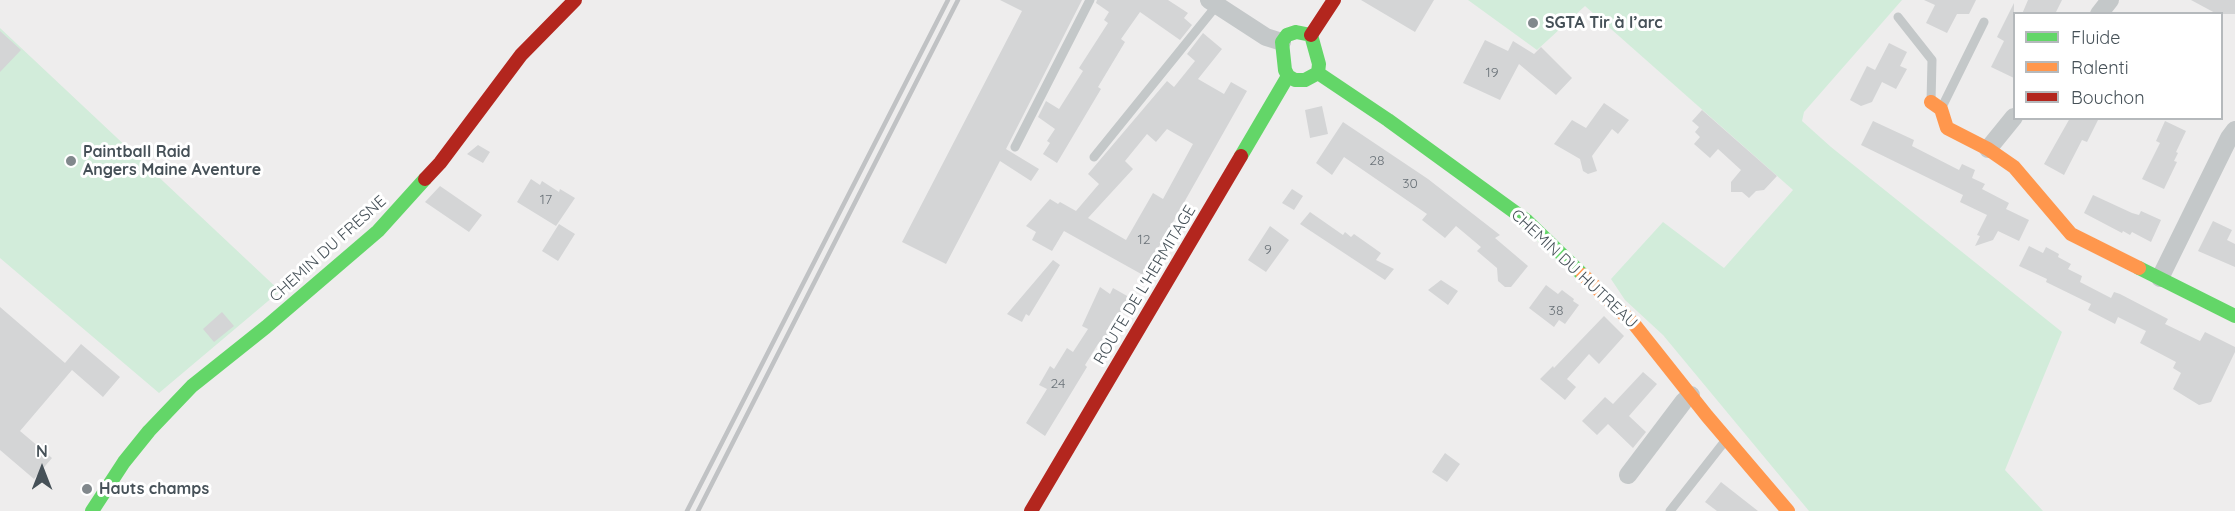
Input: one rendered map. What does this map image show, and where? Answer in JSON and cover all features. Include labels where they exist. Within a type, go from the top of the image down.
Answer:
[{"type":"street","name":"CHEMIN DU FRESNE","points":[[92,511],[142,439],[192,386],[216,364],[266,327],[378,231],[440,163],[521,56],[575,0]]},
{"type":"street","points":[[1311,35],[1334,0]]},
{"type":"street","points":[[2101,12],[2110,0]]},
{"type":"street","points":[[1213,2],[1266,37],[1282,42]]},
{"type":"street","points":[[1296,32],[1311,35],[1319,64],[1318,73],[1305,80],[1295,80],[1288,76],[1285,70],[1282,42],[1287,35],[1296,32]]},
{"type":"street","name":"CHEMIN DU HUTREAU","points":[[1318,73],[1388,120],[1527,221],[1634,324],[1726,439],[1788,511]]},
{"type":"street","name":"ROUTE DE L'HERMITAGE","points":[[1031,511],[1288,76]]},
{"type":"street","points":[[1936,105],[1947,128],[1988,149],[2014,167],[2071,234],[2235,316]]},
{"type":"street","points":[[1988,149],[2013,118]]},
{"type":"street","points":[[2160,278],[2235,130]]},
{"type":"street","points":[[1628,475],[1691,395]]},
{"type":"lane","points":[[1016,147],[1090,0]]},
{"type":"lane","points":[[1094,157],[1213,2]]},
{"type":"lane","points":[[1898,17],[1932,60],[1936,105]]},
{"type":"lane","points":[[1936,105],[1984,22]]},
{"type":"lane","points":[[1670,511],[1726,439]]},
{"type":"green space","points":[[1468,0],[1902,0],[1804,112],[1802,121],[1831,147],[2062,332],[2005,470],[2043,511],[1809,511],[1663,335],[1625,300],[1611,279],[1663,222],[1724,268],[1793,190],[1585,6],[1537,50]]},
{"type":"green space","name":"Paintball Raid Angers Maine Aventure","points":[[0,28],[280,291],[159,393],[0,258]]},
{"type":"building","points":[[1000,0],[1082,0],[1006,149],[1039,169],[1031,181],[1000,161],[946,264],[902,242],[1022,11]]},
{"type":"building","points":[[1097,0],[1168,0],[1188,13],[1184,18],[1192,25],[1180,40],[1140,12],[1121,39],[1125,42],[1098,87],[1101,89],[1057,163],[1043,154],[1050,143],[1047,141],[1055,129],[1038,117],[1046,101],[1059,109],[1083,71],[1079,68],[1108,23],[1104,20],[1109,12],[1096,3]]},
{"type":"building","points":[[1361,0],[1434,0],[1415,32]]},
{"type":"building","points":[[1924,0],[1976,0],[1969,14],[1957,14],[1947,33],[1926,23],[1935,5]]},
{"type":"building","points":[[2028,0],[2062,0],[2056,12],[2023,12]]},
{"type":"building","points":[[2191,0],[2235,0],[2235,14],[2213,12]]},
{"type":"building","points":[[2014,3],[2013,78],[1991,67],[2004,41],[1997,37]]},
{"type":"building","points":[[0,31],[21,50],[0,72]]},
{"type":"building","points":[[1203,33],[1222,49],[1198,79],[1224,94],[1231,82],[1247,91],[1143,275],[1064,231],[1052,251],[1032,240],[1036,232],[1026,226],[1050,199],[1076,211],[1099,184],[1088,174],[1167,81],[1174,87],[1195,61],[1187,54]],"holes":[[[1167,129],[1193,144],[1163,199],[1153,193],[1126,240],[1088,218],[1133,169],[1125,161],[1147,134],[1156,142]]]},
{"type":"building","points":[[1485,40],[1508,51],[1513,41],[1534,54],[1541,47],[1572,78],[1556,95],[1519,64],[1500,100],[1463,83]]},
{"type":"building","points":[[1889,43],[1907,52],[1900,66],[1907,69],[1896,89],[1882,82],[1872,102],[1861,106],[1850,100],[1867,66],[1875,70]]},
{"type":"building","points":[[1604,103],[1629,120],[1618,134],[1612,129],[1592,156],[1597,171],[1588,174],[1583,171],[1580,159],[1554,144],[1572,120],[1586,128]]},
{"type":"building","points":[[1322,106],[1328,134],[1310,138],[1305,110]]},
{"type":"building","points":[[1702,110],[1777,176],[1764,190],[1756,191],[1749,198],[1742,192],[1731,192],[1731,182],[1741,170],[1718,149],[1710,158],[1694,144],[1700,137],[1695,132],[1699,127],[1692,121]]},
{"type":"building","points":[[2069,120],[2098,120],[2087,142],[2082,140],[2064,175],[2044,164]]},
{"type":"building","points":[[1873,121],[1914,140],[1912,146],[1959,170],[1962,164],[1975,170],[1972,178],[1985,184],[1982,189],[2009,203],[2006,209],[2029,220],[2019,241],[1998,231],[1993,240],[1975,246],[1980,236],[1977,235],[1987,215],[1960,202],[1963,195],[1861,145]]},
{"type":"building","points":[[2165,121],[2186,131],[2176,152],[2178,153],[2174,161],[2177,162],[2164,189],[2142,179],[2160,143],[2156,141]]},
{"type":"building","points":[[1343,122],[1428,179],[1500,235],[1495,238],[1528,266],[1511,287],[1505,287],[1498,281],[1497,268],[1477,251],[1481,247],[1456,226],[1445,238],[1422,220],[1427,214],[1344,157],[1332,175],[1316,163]]},
{"type":"building","points":[[478,145],[490,152],[483,163],[467,154]]},
{"type":"building","points":[[531,179],[540,185],[542,181],[559,192],[560,189],[575,198],[556,226],[517,202]]},
{"type":"building","points":[[440,186],[482,215],[469,232],[425,202]]},
{"type":"building","points":[[1292,189],[1303,196],[1294,210],[1282,203]]},
{"type":"building","points":[[2093,195],[2132,213],[2139,215],[2141,211],[2161,220],[2151,242],[2132,232],[2130,235],[2123,231],[2122,233],[2084,213]]},
{"type":"building","points":[[1310,212],[1343,235],[1345,232],[1351,237],[1354,234],[1381,253],[1376,260],[1394,269],[1385,280],[1300,224]]},
{"type":"building","points":[[2213,221],[2232,230],[2227,240],[2235,244],[2235,267],[2198,251]]},
{"type":"building","points":[[559,224],[575,234],[558,261],[542,251]]},
{"type":"building","points":[[1270,226],[1289,240],[1266,272],[1248,260]]},
{"type":"building","points":[[2029,246],[2043,253],[2046,247],[2059,254],[2058,257],[2071,264],[2068,269],[2082,276],[2080,282],[2111,298],[2114,292],[2120,294],[2168,319],[2165,324],[2200,341],[2205,332],[2235,347],[2235,352],[2211,402],[2199,405],[2173,389],[2181,373],[2173,368],[2176,362],[2140,343],[2146,331],[2118,317],[2115,324],[2088,310],[2091,304],[2019,266]]},
{"type":"building","points":[[1053,260],[1060,265],[1029,316],[1026,314],[1022,322],[1007,314]]},
{"type":"building","points":[[1441,280],[1458,291],[1448,305],[1428,290]]},
{"type":"building","points":[[1546,285],[1558,294],[1562,290],[1579,305],[1565,324],[1559,320],[1554,327],[1529,308]]},
{"type":"building","points":[[1100,287],[1110,294],[1113,288],[1129,297],[1102,346],[1098,344],[1085,365],[1087,367],[1045,436],[1026,423],[1047,389],[1039,385],[1050,366],[1054,369],[1067,348],[1073,352],[1088,329],[1082,326]]},
{"type":"building","points":[[0,307],[65,363],[81,344],[120,377],[103,397],[72,370],[20,431],[52,458],[34,479],[0,450]]},
{"type":"building","points":[[222,312],[234,326],[214,342],[203,329]]},
{"type":"building","points":[[1604,316],[1624,336],[1599,364],[1589,354],[1567,379],[1576,387],[1565,400],[1540,379],[1553,366],[1554,368]]},
{"type":"building","points":[[1643,372],[1657,384],[1629,416],[1646,432],[1633,448],[1608,424],[1597,435],[1582,421],[1605,397],[1613,404]]},
{"type":"building","points":[[1445,453],[1460,464],[1447,482],[1432,472]]},
{"type":"building","points":[[1721,482],[1758,511],[1717,511],[1705,502]]},
{"type":"railway","points":[[687,511],[948,0]]},
{"type":"railway","points":[[698,511],[958,0]]},
{"type":"traffic: fast","points":[[1296,32],[1311,35],[1319,64],[1318,73],[1305,80],[1295,80],[1288,76],[1285,70],[1282,42],[1287,35],[1296,32]]},
{"type":"traffic: fast","points":[[1318,73],[1388,120],[1527,221],[1583,275]]},
{"type":"traffic: fast","points":[[1241,156],[1288,76]]},
{"type":"traffic: fast","points":[[92,511],[124,462],[149,431],[192,386],[266,327],[378,231],[425,179]]},
{"type":"traffic: fast","points":[[2139,268],[2235,316]]},
{"type":"traffic: slow","points":[[1931,102],[1941,109],[1947,128],[1988,149],[2014,167],[2071,234],[2139,268]]},
{"type":"traffic: slow","points":[[1583,275],[1634,324],[1707,416],[1788,511]]},
{"type":"traffic: jam","points":[[425,179],[440,163],[521,55],[575,0]]},
{"type":"traffic: jam","points":[[1311,35],[1334,0]]},
{"type":"traffic: jam","points":[[1031,511],[1241,156]]},
{"type":"place","name":"SGTA Tir à l’arc","points":[[1533,23]]},
{"type":"place","name":"Paintball Raid Angers Maine Aventure","points":[[71,161]]},
{"type":"place","name":"Hauts champs","points":[[87,489]]}]
